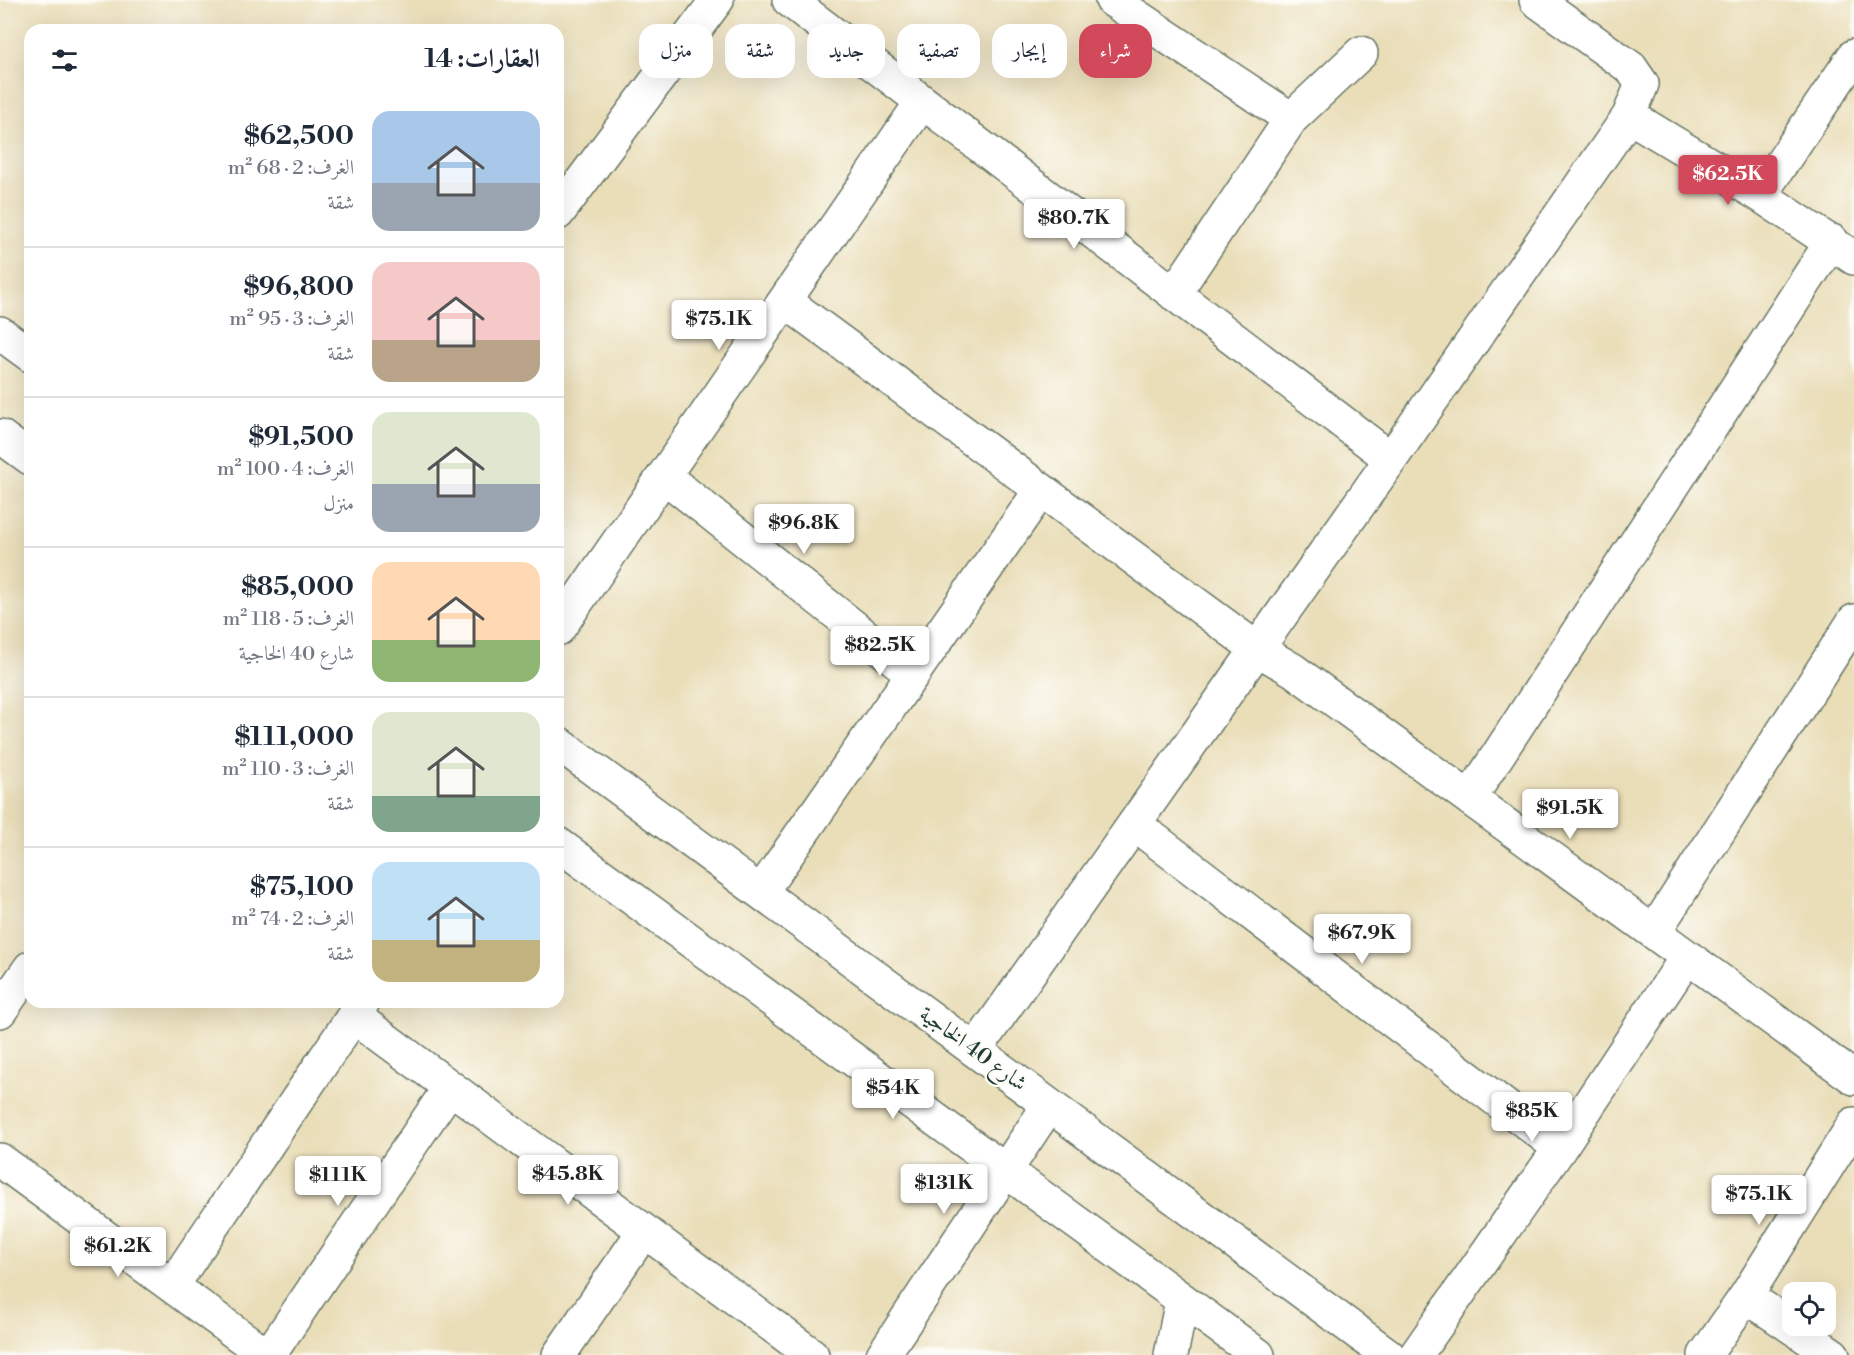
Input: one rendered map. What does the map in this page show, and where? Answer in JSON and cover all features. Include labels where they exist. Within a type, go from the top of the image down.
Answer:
[{"type":"street","points":[[564,205],[717,0]]},
{"type":"street","points":[[789,0],[1391,459]]},
{"type":"street","points":[[1112,0],[1291,120]]},
{"type":"street","points":[[975,1050],[1629,116],[1642,84],[1631,68],[1536,0]]},
{"type":"street","points":[[1174,294],[1291,120],[1361,53]]},
{"type":"street","points":[[1760,195],[1854,56]]},
{"type":"street","points":[[564,620],[922,102]]},
{"type":"street","points":[[1470,798],[1843,250],[1760,195],[1629,116]]},
{"type":"street","points":[[785,301],[1257,650],[1293,670],[1854,1078]]},
{"type":"street","points":[[0,333],[24,351]]},
{"type":"street","points":[[0,436],[24,454]]},
{"type":"street","points":[[664,476],[913,674]]},
{"type":"street","points":[[761,892],[1041,490]]},
{"type":"street","points":[[1654,932],[1854,621]]},
{"type":"street","name":"شارع 40 الخاجية","points":[[564,747],[1388,1355]]},
{"type":"street","points":[[1134,824],[1560,1148]]},
{"type":"street","points":[[564,848],[1258,1355]]},
{"type":"street","points":[[1416,1355],[1560,1148],[1687,957]]},
{"type":"street","points":[[0,1011],[24,977]]},
{"type":"street","points":[[172,1286],[359,1009],[450,1087],[812,1355]]},
{"type":"street","points":[[0,1160],[268,1355],[450,1087]]},
{"type":"street","points":[[883,1355],[1049,1105]]},
{"type":"street","points":[[1705,1355],[1746,1296],[1854,1124]]},
{"type":"street","points":[[559,1355],[644,1231]]},
{"type":"street","points":[[1746,1296],[1833,1355]]},
{"type":"street","points":[[1171,1355],[1182,1300]]}]
